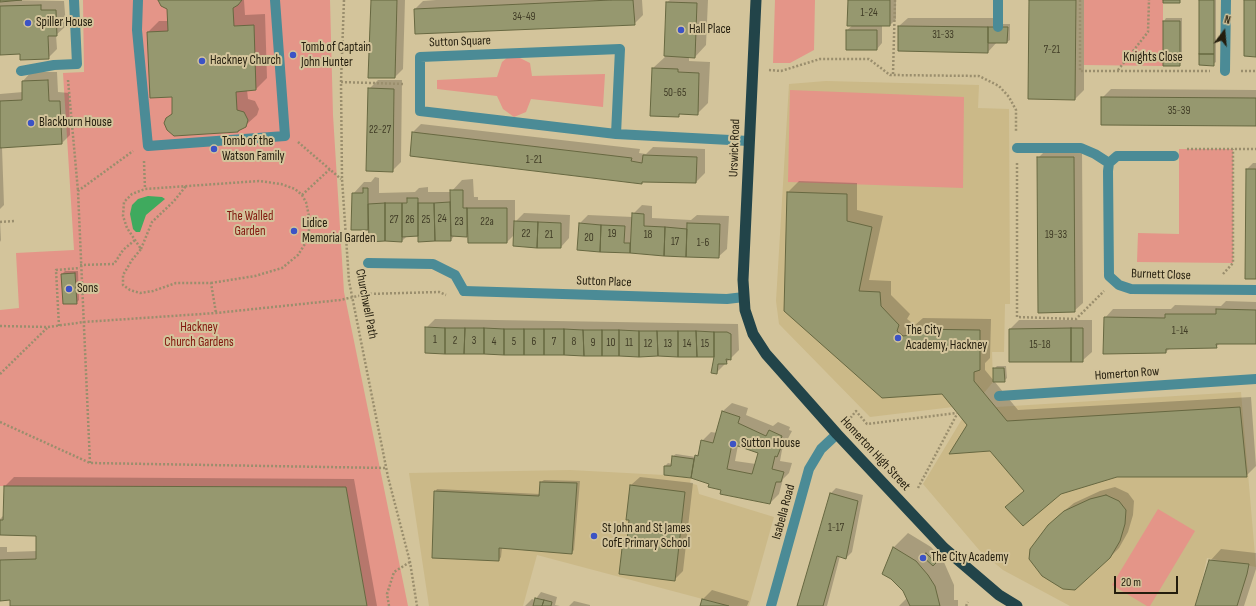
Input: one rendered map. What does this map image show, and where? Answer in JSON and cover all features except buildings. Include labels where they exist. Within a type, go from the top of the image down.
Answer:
[{"type":"highway","name":"Urswick Road","points":[[744,297],[749,141],[756,0]]},
{"type":"highway","name":"Homerton High Street","points":[[744,297],[748,322],[753,334],[766,354],[837,434],[944,548],[999,595],[1017,606]]},
{"type":"street","points":[[21,71],[66,64],[77,64],[74,0]]},
{"type":"street","points":[[138,0],[137,30],[145,146],[285,136],[275,0]]},
{"type":"street","points":[[998,0],[998,27]]},
{"type":"street","points":[[1226,0],[1226,71]]},
{"type":"street","name":"Sutton Square","points":[[616,134],[620,49],[420,57],[420,111],[616,134],[749,141]]},
{"type":"street","points":[[1017,148],[1081,148],[1109,163],[1116,156],[1174,156]]},
{"type":"street","name":"Burnett Close","points":[[1109,163],[1109,276],[1118,285],[1131,289],[1256,290]]},
{"type":"street","name":"Sutton Place","points":[[368,263],[433,264],[455,275],[464,291],[727,299],[744,297]]},
{"type":"street","name":"Homerton Row","points":[[999,396],[1256,379]]},
{"type":"street","name":"Isabella Road","points":[[772,606],[809,469],[821,449],[837,434]]},
{"type":"path","name":"Churchwell Path","points":[[344,0],[341,82],[342,180],[349,281],[387,468],[410,562],[417,606]]},
{"type":"path","points":[[894,74],[895,0]]},
{"type":"path","name":"Knights Close","points":[[1080,0],[1080,71],[1256,71]]},
{"type":"path","points":[[1117,71],[1148,32],[1149,0]]},
{"type":"path","points":[[769,70],[781,71],[820,59],[869,59],[890,75],[979,76],[1000,86],[1009,97],[1016,110],[1017,317],[1076,319],[1114,280]]},
{"type":"path","points":[[66,64],[78,191],[80,267],[90,463]]},
{"type":"path","points":[[341,82],[420,85]]},
{"type":"path","points":[[285,136],[294,138],[342,180]]},
{"type":"path","points":[[78,191],[145,146]]},
{"type":"path","points":[[145,146],[146,188]]},
{"type":"path","points":[[1174,156],[1179,149],[1256,149]]},
{"type":"path","points":[[1222,290],[1222,275],[1233,262],[1233,149]]},
{"type":"path","points":[[302,195],[330,169]]},
{"type":"path","points":[[141,249],[127,228],[123,216],[124,202],[132,194],[146,188],[187,185],[259,181],[281,184],[296,189],[306,202],[310,221],[308,239],[298,255],[282,268],[255,276],[211,283],[176,283],[153,291],[140,293],[130,290],[123,285],[123,275],[141,249],[152,222],[174,201],[187,185]]},
{"type":"path","points":[[0,222],[16,221]]},
{"type":"path","points":[[60,326],[56,270],[114,264],[123,250],[135,240]]},
{"type":"path","points":[[211,283],[216,313]]},
{"type":"path","points":[[0,326],[48,327],[84,322],[216,313],[340,300],[367,294],[439,292],[446,295]]},
{"type":"path","points":[[0,374],[48,327]]},
{"type":"path","points":[[849,420],[856,412],[867,424],[957,413],[918,488]]},
{"type":"path","points":[[0,422],[90,463],[387,468]]},
{"type":"path","points":[[389,606],[387,594],[394,572],[410,562]]},
{"type":"path","points":[[966,606],[968,602]]},
{"type":"shaded area","name":"The City Academy, Hackney","points":[[826,81],[979,85],[978,108],[1009,109],[1010,304],[1005,304],[1004,352],[992,352],[993,382],[984,393],[996,407],[1241,392],[1256,567],[1207,558],[1196,606],[1070,606],[1003,570],[980,551],[923,484],[962,419],[953,407],[870,417],[779,324],[776,301],[789,84]]},
{"type":"shaded area","points":[[148,196],[162,197],[165,199],[146,215],[140,232],[136,232],[133,229],[130,214],[132,205],[138,199]]},
{"type":"shaded area","name":"St John and St James CofE Primary School","points":[[570,470],[664,475],[691,478],[690,483],[697,485],[699,494],[774,517],[749,606],[729,606],[537,555],[523,606],[429,606],[409,473]]},
{"type":"green space","name":"Hackney Church Gardens","points":[[83,0],[330,0],[333,115],[344,292],[408,606],[367,606],[346,487],[0,486],[0,310],[19,308],[16,253],[74,250],[63,73],[84,72]]},
{"type":"green space","points":[[775,0],[815,0],[814,50],[790,63],[773,63]]},
{"type":"green space","points":[[1084,0],[1163,0],[1163,66],[1084,65]]},
{"type":"green space","points":[[516,56],[530,63],[532,76],[605,74],[603,107],[531,99],[526,112],[514,117],[503,109],[497,96],[437,89],[437,80],[497,77],[502,62],[508,57]]},
{"type":"green space","points":[[790,90],[964,97],[963,188],[788,182]]},
{"type":"green space","points":[[1179,149],[1233,149],[1233,263],[1137,262],[1138,233],[1179,234]]},
{"type":"green space","points":[[1158,509],[1195,531],[1150,606],[1147,606],[1112,585]]},
{"type":"place","name":"Spiller House","points":[[28,23]]},
{"type":"place","name":"Hall Place","points":[[681,30]]},
{"type":"place","name":"Tomb of Captain John Hunter","points":[[293,55]]},
{"type":"place","name":"Hackney Church","points":[[202,61]]},
{"type":"place","name":"Blackburn House","points":[[31,123]]},
{"type":"place","name":"Tomb of the Watson Family","points":[[214,149]]},
{"type":"place","name":"Lidice Memorial Garden","points":[[294,231]]},
{"type":"place","name":"Sons","points":[[69,289]]},
{"type":"place","name":"The City Academy, Hackney","points":[[898,338]]},
{"type":"place","name":"Sutton House","points":[[733,444]]},
{"type":"place","name":"St John and St James CofE Primary School","points":[[594,536]]},
{"type":"place","name":"The City Academy","points":[[923,558]]},
{"type":"park label","name":"The Walled Garden","points":[[250,224]]}]
